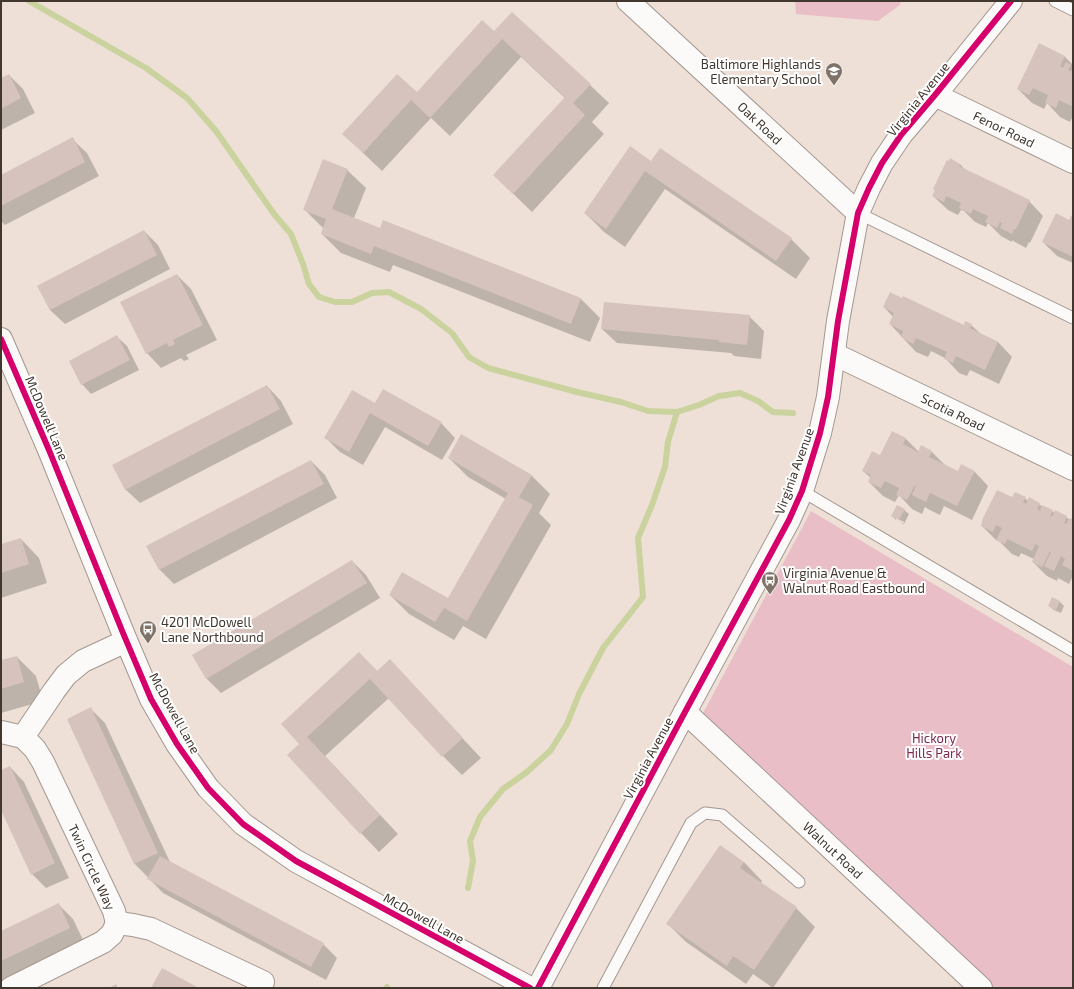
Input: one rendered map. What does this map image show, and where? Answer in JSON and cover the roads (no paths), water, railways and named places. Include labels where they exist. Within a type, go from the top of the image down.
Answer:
[{"type":"street","name":"Oak Road","points":[[628,1],[858,213]]},
{"type":"street","name":"Virginia Avenue","points":[[538,988],[789,520],[802,491],[820,433],[828,397],[838,321],[858,213],[869,188],[882,163],[901,135],[1011,1]]},
{"type":"street","name":"Fenor Road","points":[[935,95],[1073,162]]},
{"type":"street","name":"McDowell Lane","points":[[1,338],[49,450],[151,699],[177,744],[208,788],[244,824],[296,861],[530,988]]},
{"type":"street","name":"Scotia Road","points":[[834,354],[1073,469]]},
{"type":"street","points":[[1,732],[22,737],[66,675],[83,661],[126,641]]},
{"type":"street","name":"Walnut Road","points":[[685,712],[980,988]]},
{"type":"street","name":"Twin Circle Way","points":[[22,737],[35,749],[43,762],[114,911],[117,923],[133,924],[151,929],[263,982]]},
{"type":"street","points":[[11,988],[103,942],[112,934],[117,923]]},
{"type":"lane","points":[[1056,1],[1073,10]]},
{"type":"lane","points":[[858,213],[1073,318]]},
{"type":"lane","points":[[802,491],[1073,651]]},
{"type":"lane","points":[[603,988],[691,823],[705,813],[722,814],[799,882]]},
{"type":"waterway","points":[[29,1],[146,68],[187,98],[216,131],[274,214],[291,234],[309,284],[319,297],[335,302],[352,302],[372,293],[389,292],[421,309],[452,333],[469,357],[488,368],[577,392],[621,402],[648,411],[677,412],[699,405],[719,396],[740,393],[758,401],[773,412],[793,413]]},
{"type":"waterway","points":[[468,888],[473,861],[470,841],[480,817],[503,789],[527,772],[551,750],[567,724],[579,694],[603,648],[643,597],[638,538],[652,505],[665,467],[668,442],[677,412]]},
{"type":"place","name":"Baltimore Highlands Elementary School","points":[[834,86]]},
{"type":"place","name":"Virginia Avenue & Walnut Road Eastbound","points":[[770,595]]},
{"type":"place","name":"4201 McDowell Lane Northbound","points":[[148,644]]},
{"type":"park label","name":"Hickory Hills Park","points":[[934,746]]}]
